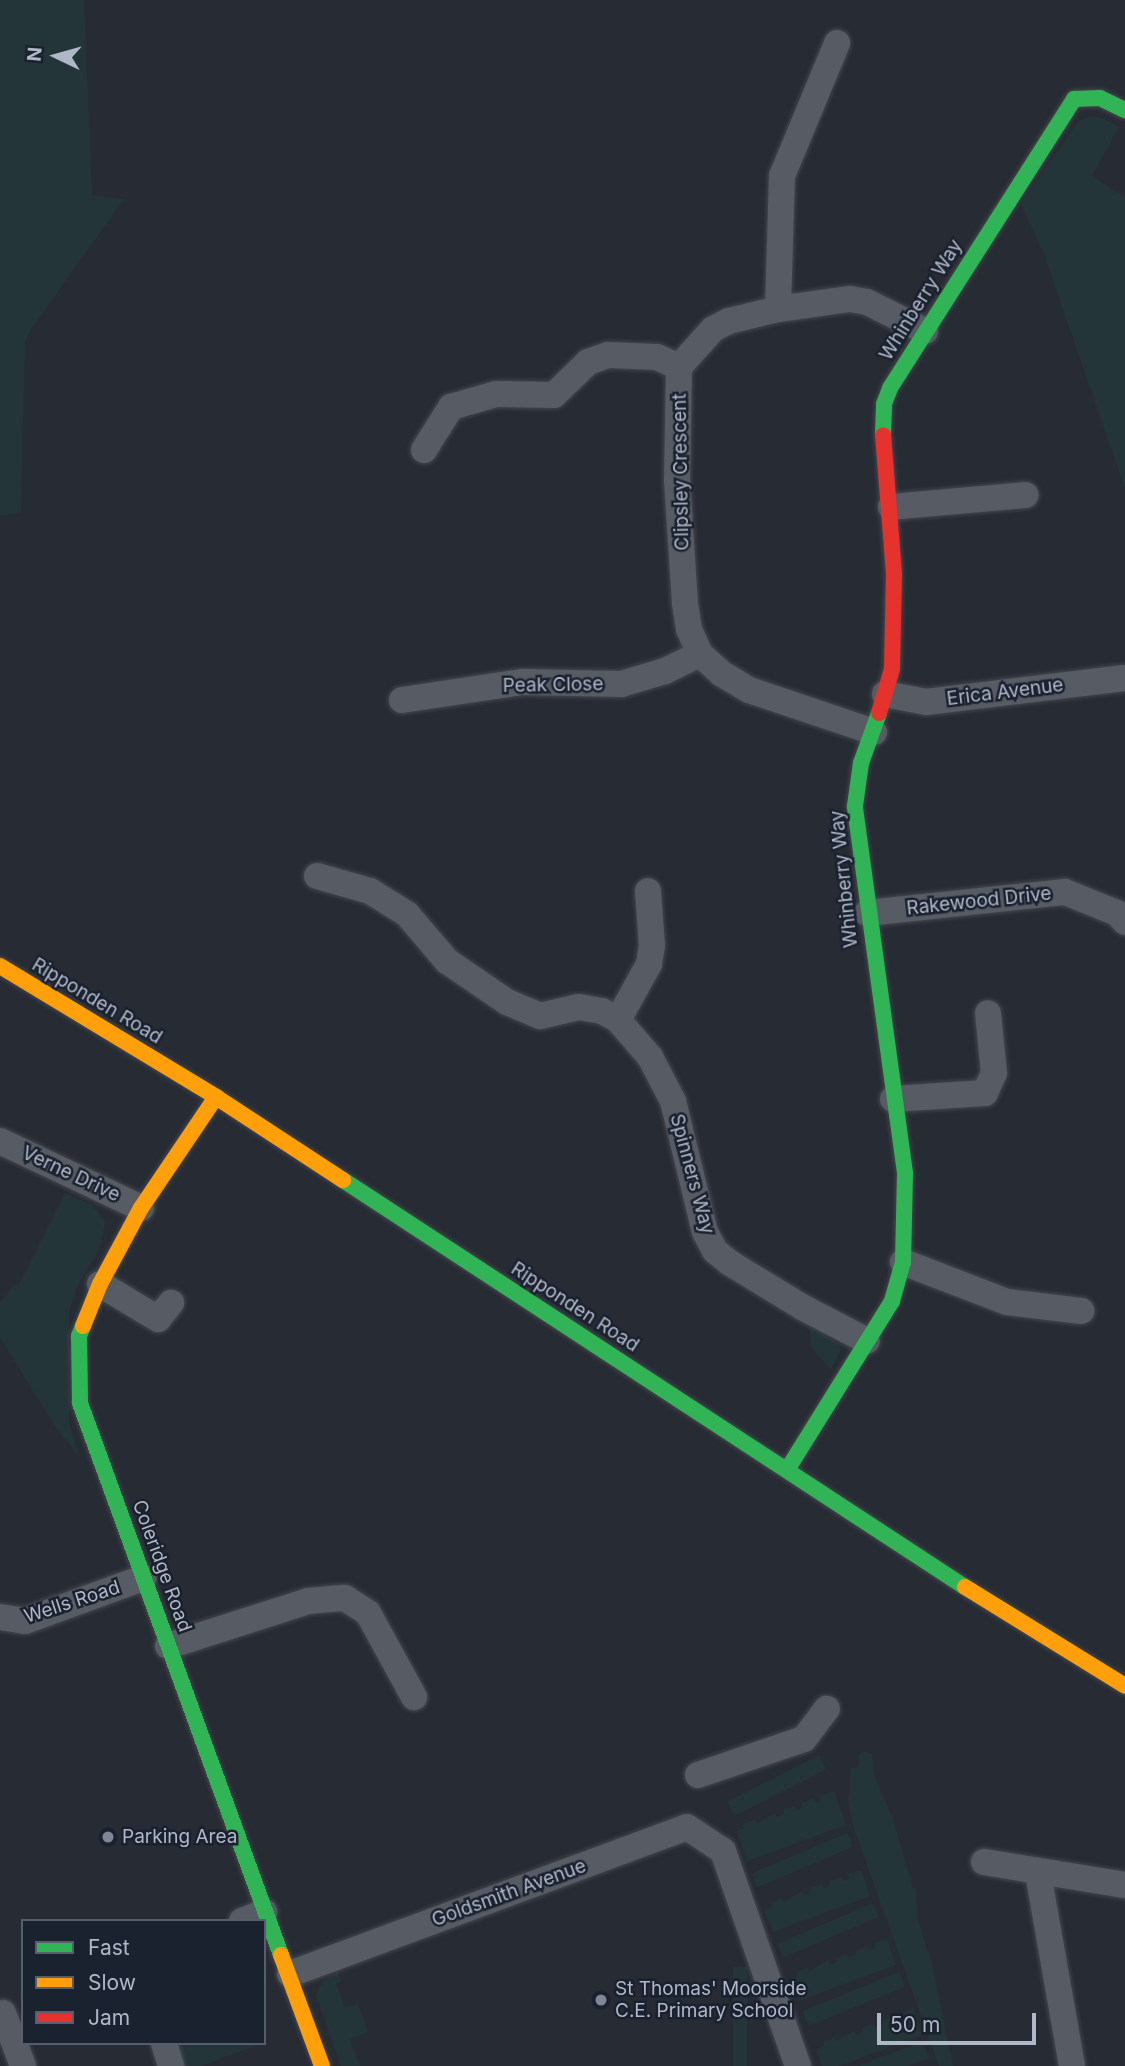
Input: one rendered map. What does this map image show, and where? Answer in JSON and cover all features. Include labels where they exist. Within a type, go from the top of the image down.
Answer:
[{"type":"street","points":[[778,309],[782,176],[837,43]]},
{"type":"street","name":"Whinberry Way","points":[[788,1470],[891,1301],[903,1262],[905,1172],[867,913],[855,806],[861,763],[874,732],[892,669],[891,507],[882,421],[884,404],[925,331],[1074,99],[1100,97],[1119,106]]},
{"type":"street","name":"Clipsley Crescent","points":[[874,732],[749,690],[721,673],[700,654],[689,629],[685,604],[677,480],[679,367],[713,329],[729,321],[778,309],[850,299],[867,302],[925,331]]},
{"type":"street","points":[[424,450],[451,407],[496,394],[554,395],[588,362],[608,355],[657,356],[679,367]]},
{"type":"street","points":[[891,507],[1025,495]]},
{"type":"street","name":"Peak Close","points":[[402,700],[523,682],[621,684],[665,671],[700,654]]},
{"type":"street","name":"Erica Avenue","points":[[885,694],[926,702],[1125,678]]},
{"type":"street","name":"Spinners Way","points":[[317,876],[370,891],[407,914],[447,961],[507,1002],[540,1016],[579,1007],[602,1011],[618,1020],[650,1057],[673,1101],[705,1231],[715,1251],[792,1301],[867,1341]]},
{"type":"street","points":[[618,1020],[649,964],[652,946],[648,891]]},
{"type":"street","name":"Rakewood Drive","points":[[867,913],[1065,892],[1117,913],[1125,922]]},
{"type":"street","name":"Ripponden Road","points":[[0,966],[216,1097],[987,1601],[1125,1686]]},
{"type":"street","points":[[894,1100],[985,1093],[994,1073],[988,1013]]},
{"type":"street","name":"Coleridge Road","points":[[216,1097],[141,1208],[100,1284],[79,1336],[80,1403],[168,1646],[253,1916]]},
{"type":"street","name":"Verne Drive","points":[[0,1141],[141,1208]]},
{"type":"street","points":[[903,1262],[1007,1301],[1081,1311]]},
{"type":"street","points":[[100,1284],[158,1319],[171,1303]]},
{"type":"street","name":"Wells Road","points":[[0,1617],[25,1621],[143,1578]]},
{"type":"street","points":[[168,1646],[308,1601],[345,1598],[368,1613],[414,1697]]},
{"type":"street","points":[[698,1775],[804,1739],[827,1709]]},
{"type":"street","name":"Goldsmith Avenue","points":[[290,1974],[687,1827],[723,1851],[799,2066]]},
{"type":"street","points":[[984,1862],[1038,1873],[1125,1885]]},
{"type":"street","points":[[1038,1873],[1072,2066]]},
{"type":"street","name":"Coleridge Road","points":[[266,1936],[290,1974],[322,2066]]},
{"type":"street","points":[[9,2011],[23,2066]]},
{"type":"street","points":[[165,2045],[171,2066]]},
{"type":"shaded area","points":[[0,0],[84,0],[92,195],[124,199],[31,329],[25,342],[21,512],[0,516]]},
{"type":"shaded area","points":[[1090,116],[1102,118],[1119,127],[1092,176],[1125,197],[1125,489],[1045,257],[1021,204],[1078,121]]},
{"type":"shaded area","points":[[65,1193],[92,1205],[105,1221],[101,1246],[79,1283],[69,1311],[69,1423],[79,1457],[56,1428],[0,1337],[0,1303],[14,1285],[19,1285]]},
{"type":"shaded area","points":[[809,1325],[838,1344],[841,1350],[831,1369],[811,1347]]},
{"type":"shaded area","points":[[863,1751],[872,1754],[873,1771],[894,1822],[913,1888],[916,1889],[917,1917],[932,1964],[953,2066],[939,2066],[852,1823],[848,1799],[851,1768],[858,1767],[859,1755]]},
{"type":"shaded area","points":[[819,1755],[826,1769],[734,1816],[727,1802]]},
{"type":"shaded area","points":[[834,1791],[846,1825],[747,1861],[736,1831],[744,1828],[743,1824],[755,1820],[757,1823],[775,1813],[777,1817],[784,1814],[783,1810],[794,1806],[796,1810],[802,1808],[802,1803],[814,1798],[816,1803],[821,1801],[820,1796]]},
{"type":"shaded area","points":[[847,1833],[853,1847],[757,1887],[751,1874]]},
{"type":"shaded area","points":[[861,1870],[870,1896],[773,1932],[764,1910],[772,1907],[771,1902],[782,1898],[784,1902],[802,1891],[804,1895],[811,1893],[810,1888],[822,1884],[824,1888],[830,1886],[829,1881],[842,1877],[843,1881],[849,1879],[848,1874]]},
{"type":"shaded area","points":[[873,1903],[879,1917],[783,1957],[777,1944]]},
{"type":"shaded area","points":[[887,1939],[896,1965],[799,2001],[790,1979],[798,1976],[796,1972],[808,1968],[810,1971],[828,1960],[830,1965],[837,1962],[836,1958],[847,1954],[849,1958],[856,1955],[855,1951],[867,1946],[869,1950],[875,1949],[873,1944]]},
{"type":"shaded area","points":[[733,1967],[747,1967],[747,2066],[733,2066]]},
{"type":"shaded area","points":[[338,1971],[341,1981],[336,1984],[345,2007],[358,2004],[368,2032],[350,2039],[360,2066],[341,2066],[316,1995],[322,1982]]},
{"type":"shaded area","points":[[899,1972],[905,1987],[809,2026],[803,2011]]},
{"type":"shaded area","points":[[913,2009],[922,2035],[838,2066],[822,2066],[816,2049],[824,2046],[823,2042],[834,2038],[836,2041],[854,2031],[856,2035],[863,2032],[862,2028],[874,2024],[876,2028],[882,2025],[881,2021],[893,2016],[895,2021],[901,2018],[900,2014]]},
{"type":"shaded area","points":[[922,2042],[930,2058],[908,2066],[858,2066]]},
{"type":"shaded area","points":[[169,2045],[257,2045],[201,2066],[176,2066]]},
{"type":"traffic: fast","points":[[883,435],[884,404],[890,388],[1074,99],[1100,98],[1125,110]]},
{"type":"traffic: fast","points":[[787,1470],[892,1301],[903,1262],[905,1173],[855,806],[861,763],[879,713]]},
{"type":"traffic: fast","points":[[343,1180],[965,1587]]},
{"type":"traffic: fast","points":[[83,1326],[79,1336],[80,1403],[281,1955]]},
{"type":"traffic: slow","points":[[0,966],[216,1097],[343,1180]]},
{"type":"traffic: slow","points":[[83,1326],[100,1284],[141,1208],[216,1097]]},
{"type":"traffic: slow","points":[[965,1587],[1125,1686]]},
{"type":"traffic: slow","points":[[281,1955],[322,2066]]},
{"type":"traffic: jam","points":[[879,713],[892,669],[894,574],[883,435]]},
{"type":"place","name":"Parking Area","points":[[108,1837]]},
{"type":"place","name":"St Thomas' Moorside C.E. Primary School","points":[[601,2000]]}]
